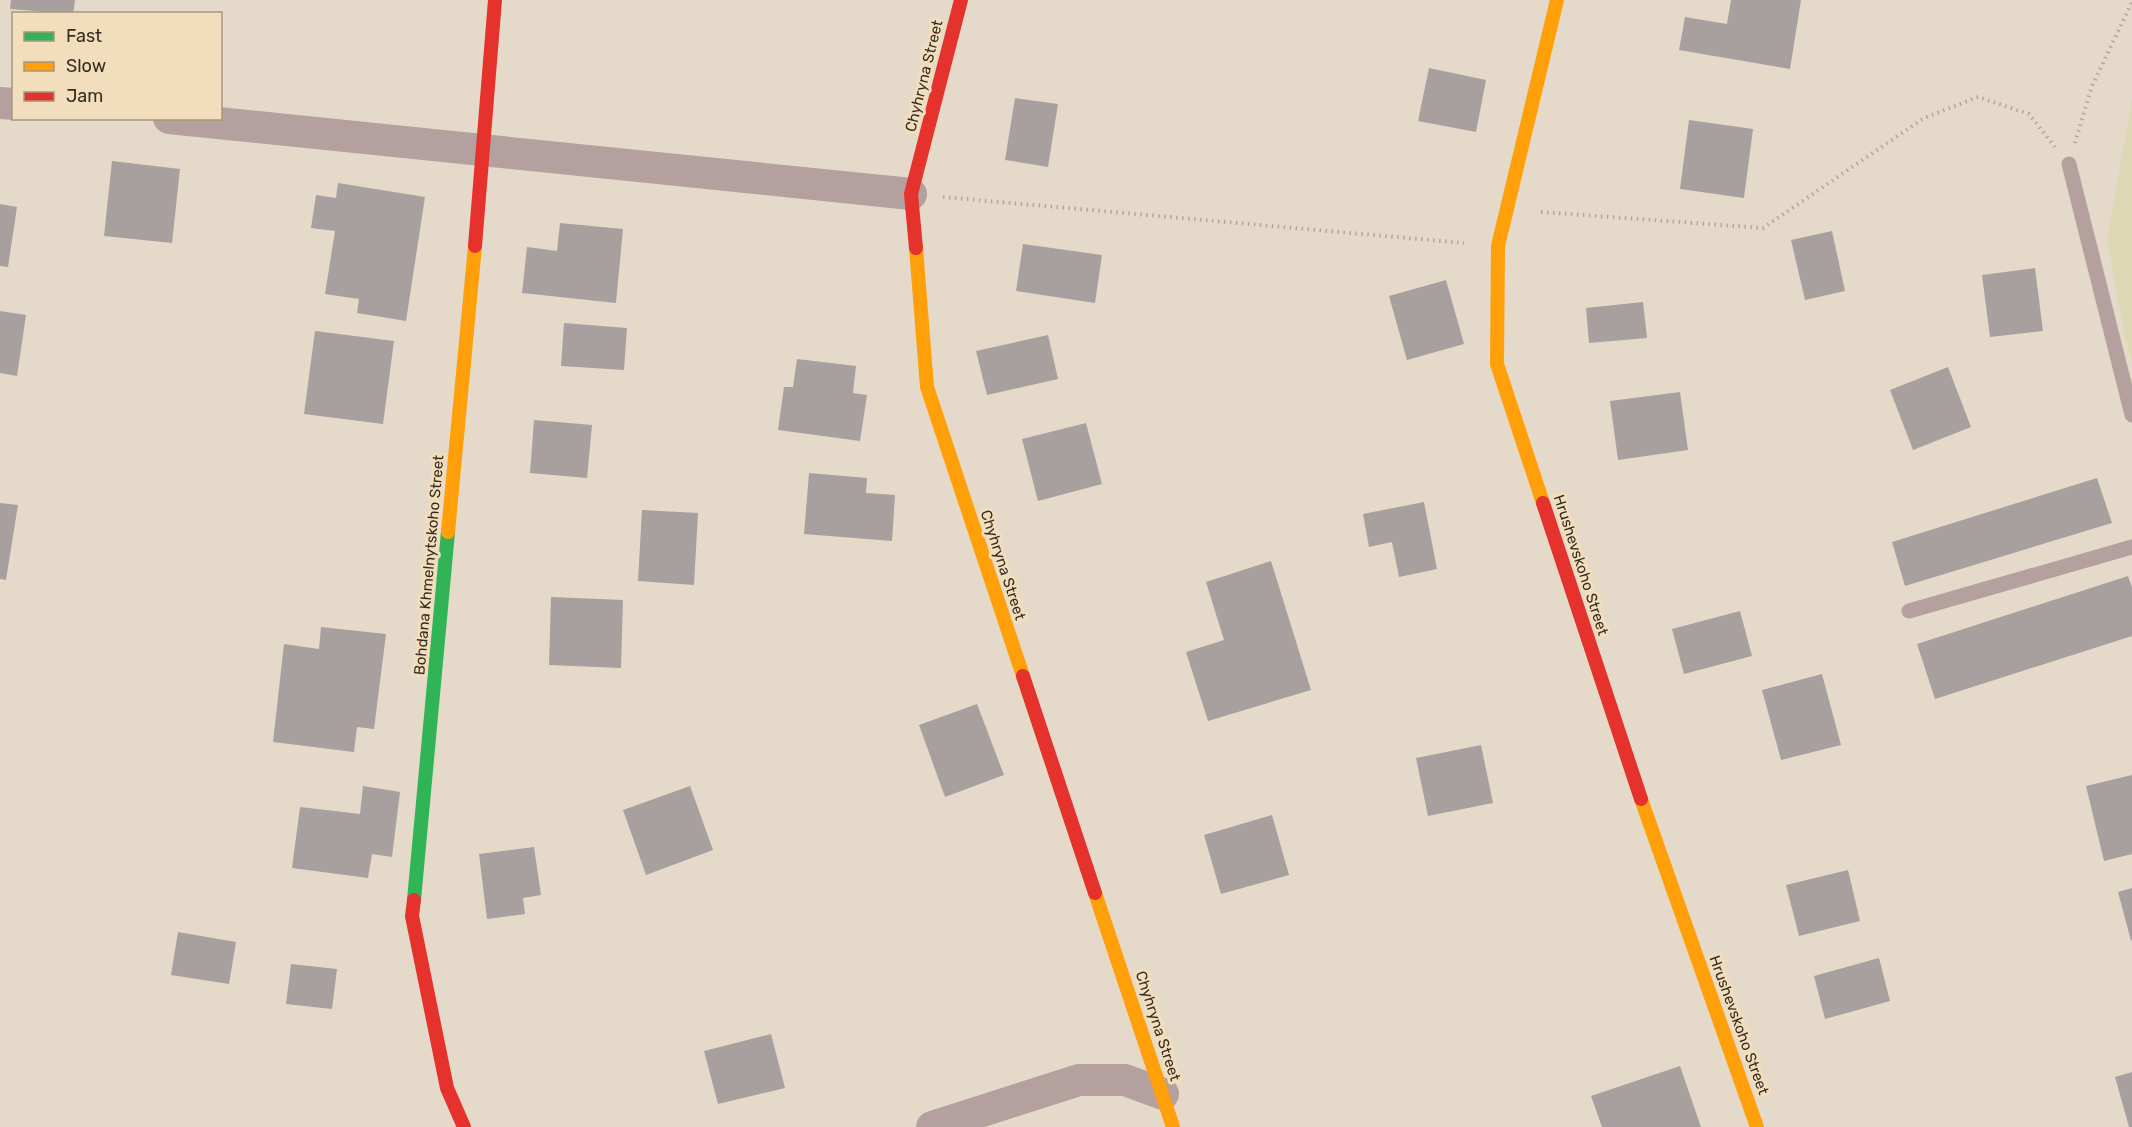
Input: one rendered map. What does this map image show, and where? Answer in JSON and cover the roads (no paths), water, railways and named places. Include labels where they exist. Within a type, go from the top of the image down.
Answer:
[{"type":"street","name":"Bohdana Khmelnytskoho Street","points":[[464,1127],[447,1088],[412,916],[484,153],[495,0]]},
{"type":"street","name":"Chyhryna Street","points":[[961,0],[911,194],[927,387],[1173,1127]]},
{"type":"street","name":"Hrushevskoho Street","points":[[1557,0],[1498,246],[1497,364],[1656,843],[1757,1127]]},
{"type":"street","points":[[189,120],[484,153],[911,194]]},
{"type":"street","points":[[932,1127],[1079,1080],[1125,1080],[1163,1094]]},
{"type":"lane","points":[[2069,164],[2132,415]]},
{"type":"lane","points":[[1909,611],[2132,547]]}]
